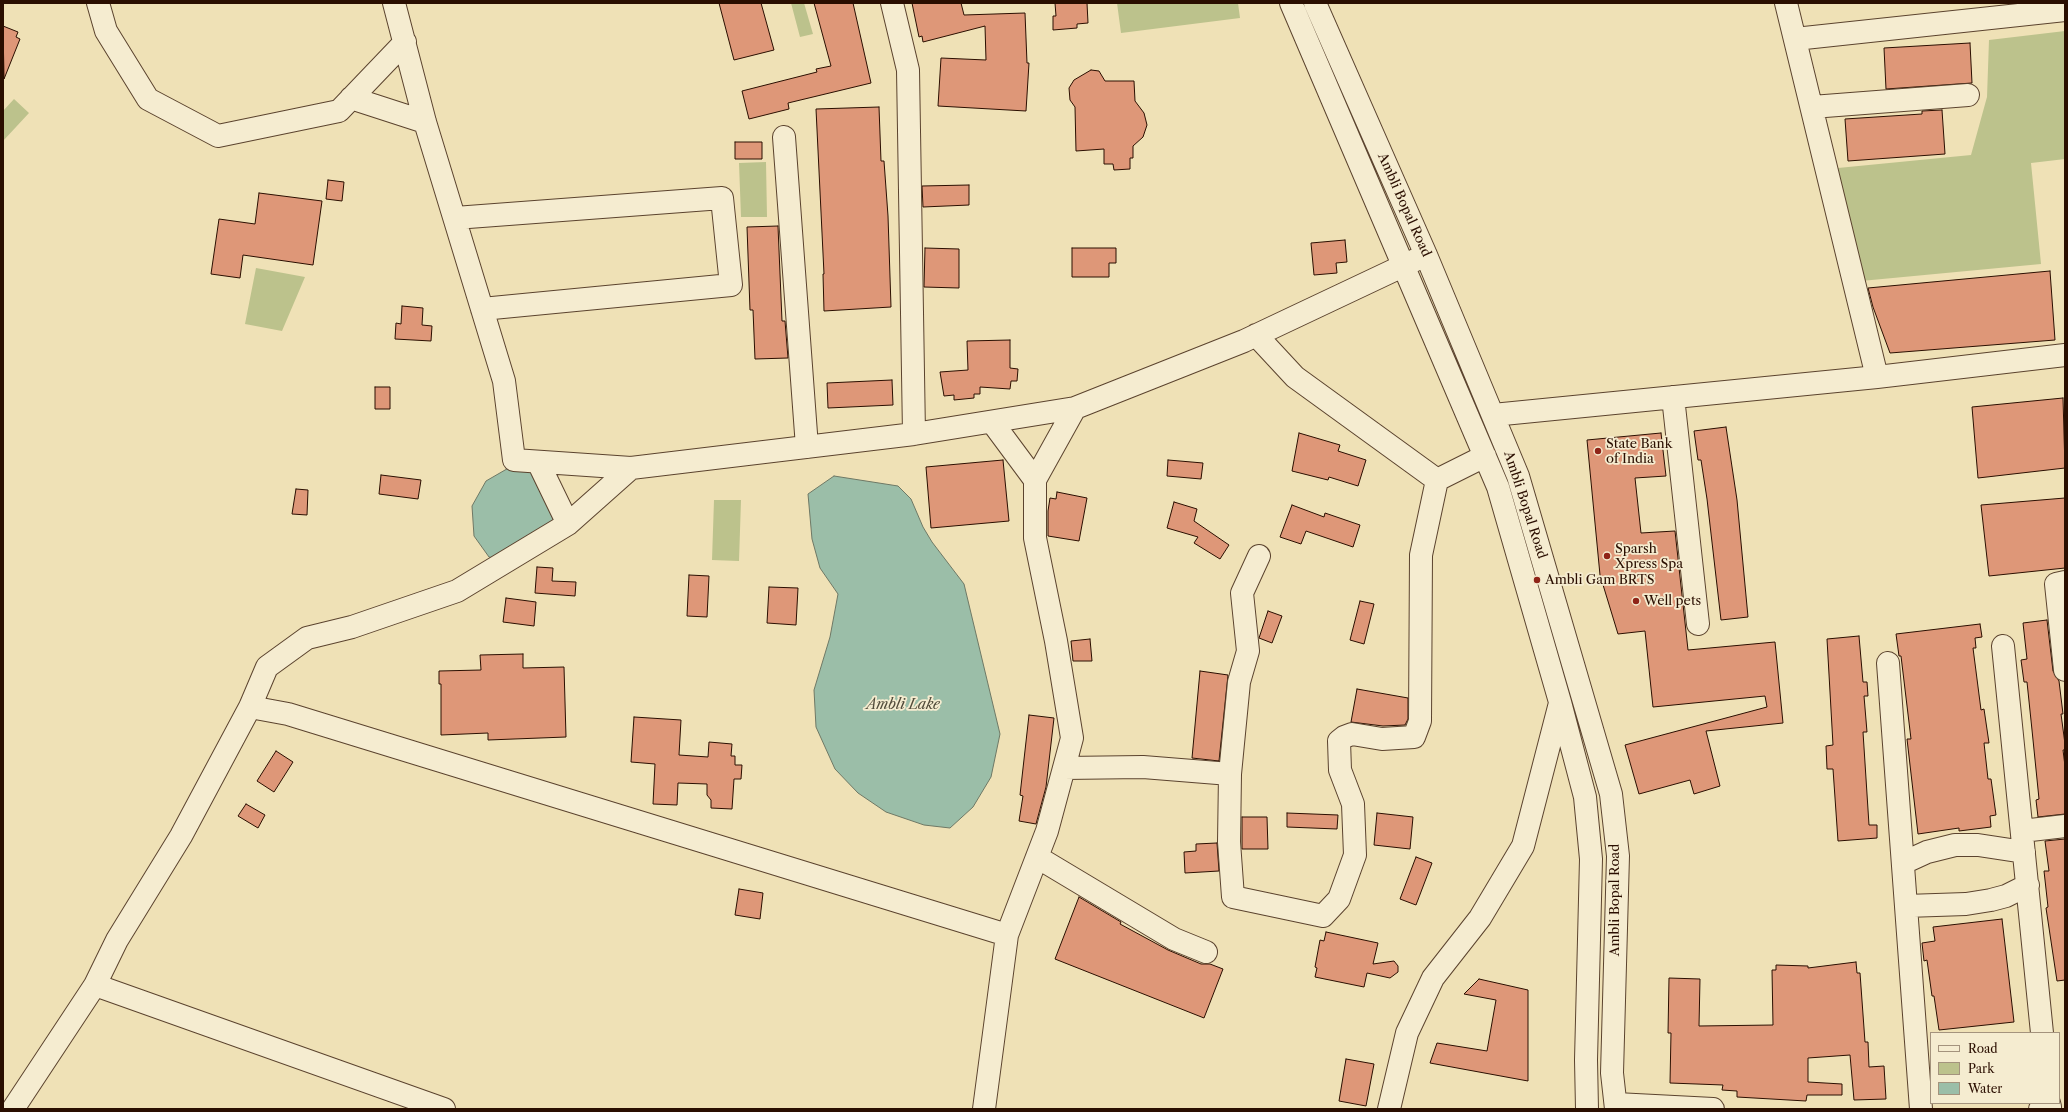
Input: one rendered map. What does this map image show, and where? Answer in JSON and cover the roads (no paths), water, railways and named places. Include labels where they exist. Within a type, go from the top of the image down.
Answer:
[{"type":"street","points":[[98,3],[106,31],[148,99],[218,136],[339,111],[405,42]]},
{"type":"street","points":[[394,3],[425,122],[504,381],[514,460],[631,468],[914,434],[1075,408],[1256,335],[1426,255]]},
{"type":"street","points":[[892,3],[908,70],[914,434]]},
{"type":"street","name":"Ambli Bopal Road","points":[[1291,3],[1498,487],[1560,702],[1585,797],[1591,859],[1586,1060],[1587,1109]]},
{"type":"street","name":"Ambli Bopal Road","points":[[1315,3],[1426,255],[1518,476],[1611,794],[1618,856],[1612,1073],[1616,1106]]},
{"type":"street","points":[[1786,3],[1877,377]]},
{"type":"street","points":[[1795,39],[2065,10]]},
{"type":"street","points":[[1812,107],[1968,95]]},
{"type":"street","points":[[351,98],[425,122]]},
{"type":"street","points":[[784,136],[807,447]]},
{"type":"street","points":[[455,218],[722,198],[731,285],[482,309]]},
{"type":"street","points":[[1256,335],[1295,377],[1437,480]]},
{"type":"street","points":[[1493,415],[1877,377],[2065,355]]},
{"type":"street","points":[[1673,397],[1698,624]]},
{"type":"street","points":[[984,1109],[1007,935],[1047,831],[1072,738],[1056,641],[1035,538],[1035,480],[1075,408]]},
{"type":"street","points":[[992,422],[1035,480]]},
{"type":"street","points":[[1437,480],[1485,456]]},
{"type":"street","points":[[538,462],[568,524]]},
{"type":"street","points":[[13,1109],[95,985],[117,940],[181,836],[250,707],[267,668],[307,638],[352,627],[457,591],[568,524],[631,468]]},
{"type":"street","points":[[1498,487],[1518,476]]},
{"type":"street","points":[[1258,556],[1242,593],[1248,651],[1240,682],[1230,774],[1229,842],[1233,896],[1324,916],[1339,899],[1355,855],[1353,804],[1340,770],[1339,741],[1352,734],[1382,739],[1414,737],[1420,721],[1421,555],[1437,480]]},
{"type":"street","points":[[2065,582],[2056,584],[2065,670]]},
{"type":"street","points":[[2003,646],[2042,1032]]},
{"type":"street","points":[[1888,663],[1921,1109]]},
{"type":"street","points":[[1389,1109],[1407,1033],[1433,978],[1480,918],[1523,846],[1560,702]]},
{"type":"street","points":[[250,707],[295,716],[1007,935]]},
{"type":"street","points":[[1064,768],[1143,767],[1230,774]]},
{"type":"street","points":[[1903,862],[1926,852],[1955,845],[1978,845],[2023,841],[2065,826]]},
{"type":"street","points":[[1037,857],[1174,938],[1206,952]]},
{"type":"street","points":[[1906,906],[1966,904],[1991,900],[2006,896],[2028,885]]},
{"type":"street","points":[[95,985],[444,1109]]},
{"type":"street","points":[[2040,1109],[2050,1108],[2049,1104]]},
{"type":"street","points":[[1616,1106],[1713,1109]]},
{"type":"water","points":[[512,466],[540,475],[557,505],[554,530],[504,561],[489,557],[474,536],[472,506],[486,481]]},
{"type":"water","name":"Ambli Lake","points":[[834,476],[898,486],[911,499],[923,527],[932,542],[964,584],[1000,734],[991,777],[973,807],[950,828],[924,825],[886,812],[858,793],[835,769],[816,727],[814,690],[830,637],[838,594],[820,568],[812,539],[808,494]]},
{"type":"place","name":"State Bank of India","points":[[1598,451]]},
{"type":"place","name":"Sparsh Xpress Spa","points":[[1607,556]]},
{"type":"place","name":"Ambli Gam BRTS","points":[[1537,580]]},
{"type":"place","name":"Well pets","points":[[1636,601]]}]
